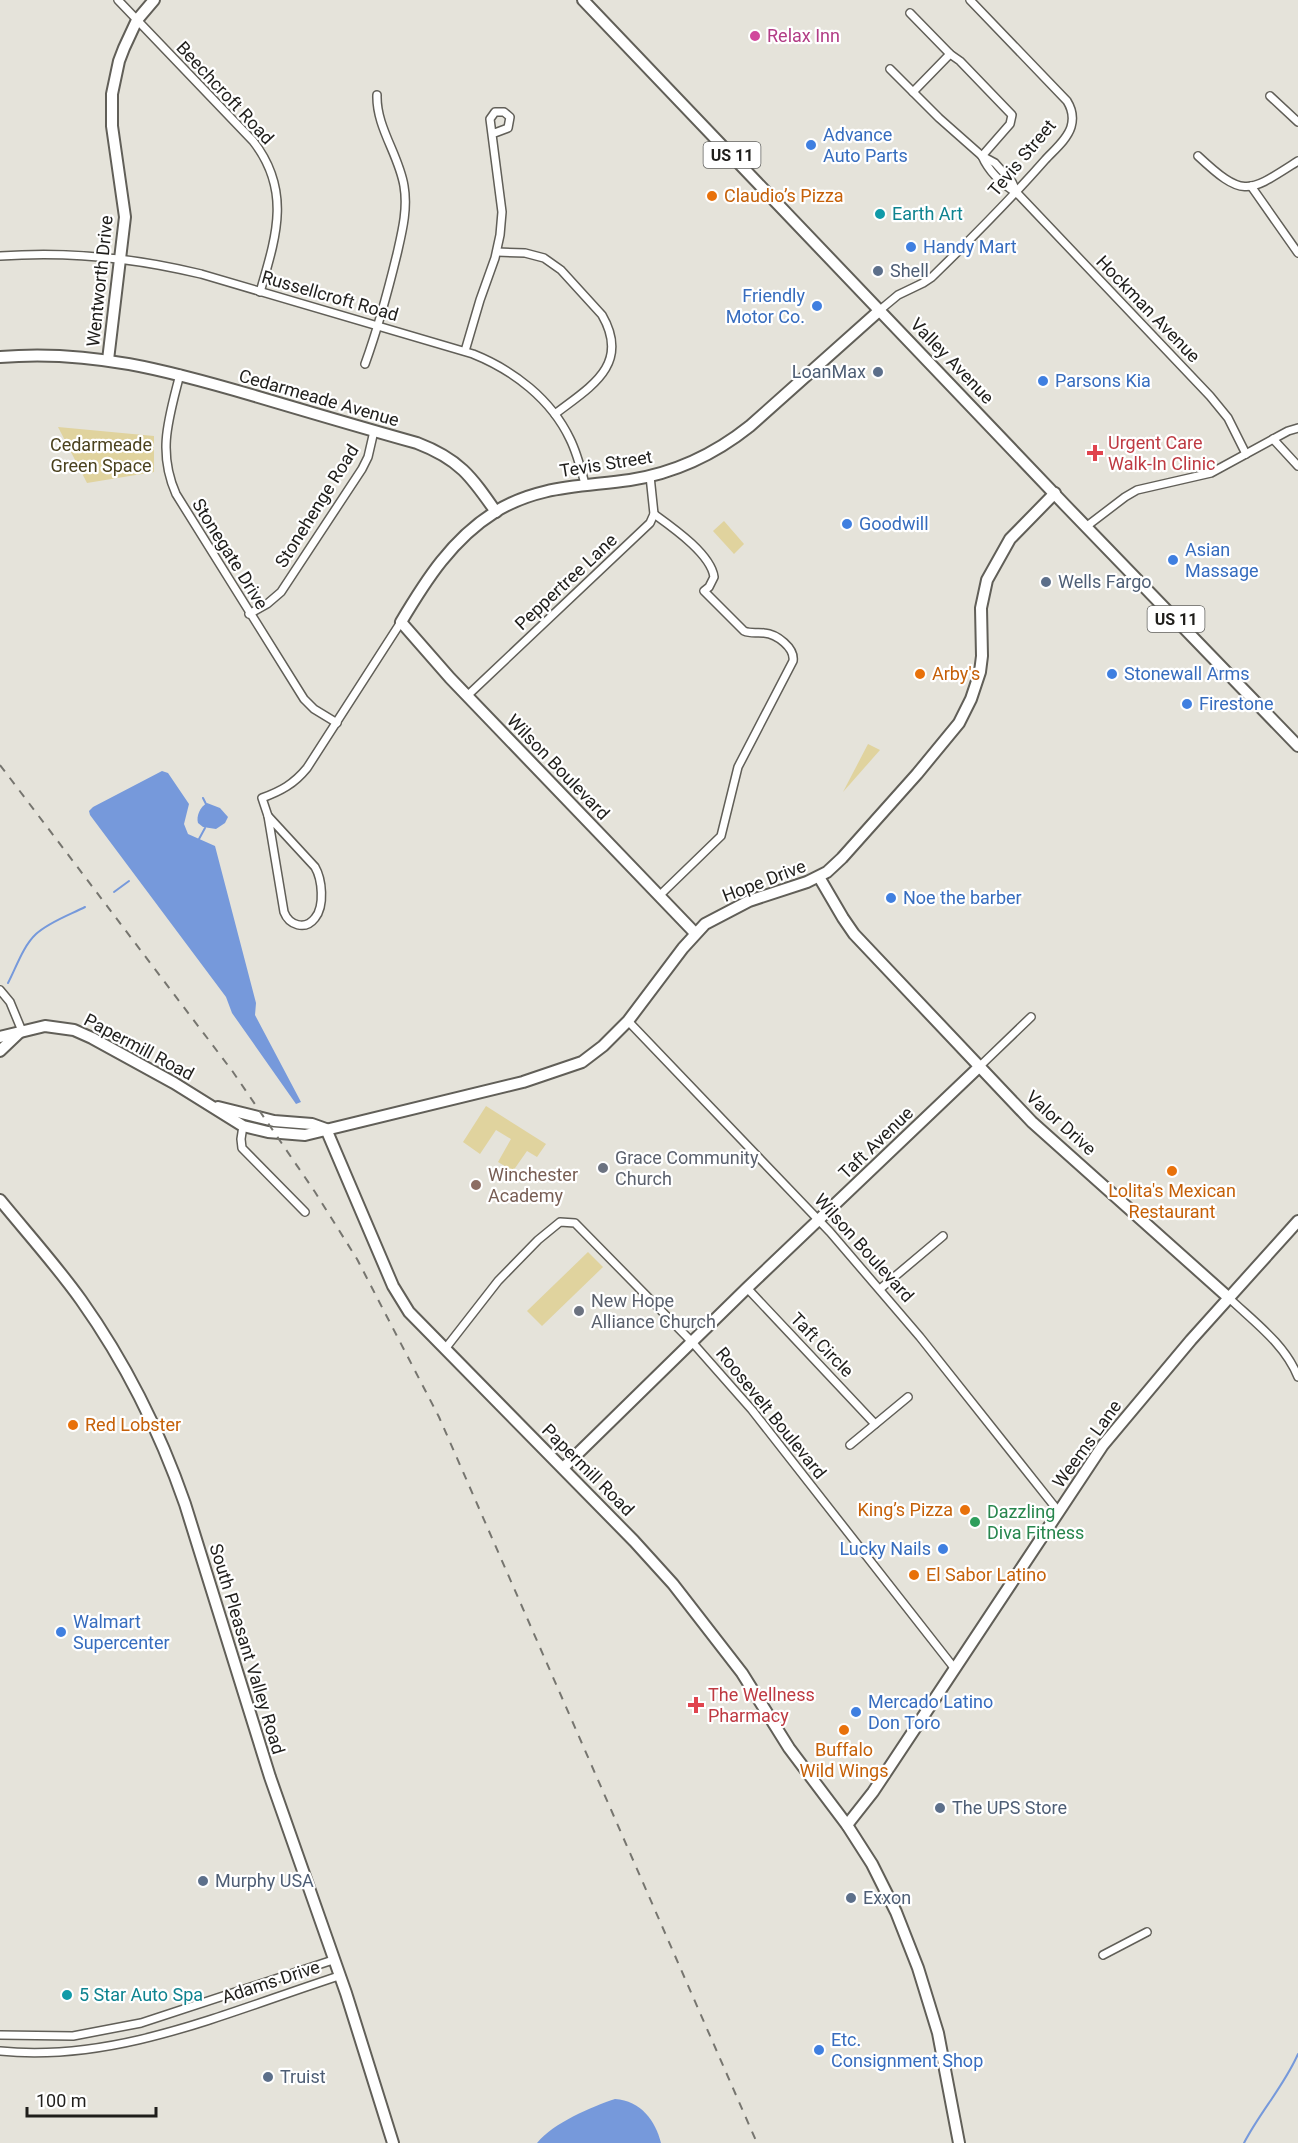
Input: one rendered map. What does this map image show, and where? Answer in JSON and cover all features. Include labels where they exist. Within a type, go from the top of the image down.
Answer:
[{"type":"main road","name":"Wentworth Drive","points":[[108,360],[124,233],[124,200],[112,126],[112,94],[119,61],[137,20],[154,0]]},
{"type":"main road","name":"Valley Avenue","points":[[583,0],[1298,746]]},
{"type":"main road","name":"Tevis Street","points":[[401,622],[429,577],[451,549],[496,512],[531,495],[585,484],[650,476],[686,465],[735,438],[880,310]]},
{"type":"main road","name":"Cedarmeade Avenue","points":[[0,357],[37,355],[108,360],[180,374],[417,443],[449,458],[473,479],[496,512]]},
{"type":"main road","name":"Hope Drive","points":[[326,1130],[523,1082],[582,1062],[603,1046],[628,1021],[696,933],[715,918],[749,901],[796,888],[819,877],[842,858],[959,723],[971,699],[980,672],[981,608],[987,580],[1010,539],[1054,493]]},
{"type":"main road","name":"Wilson Boulevard","points":[[401,622],[468,696],[696,933]]},
{"type":"main road","name":"Valor Drive","points":[[819,877],[854,934],[1032,1122],[1229,1298]]},
{"type":"main road","name":"Papermill Road","points":[[22,1031],[51,1026],[83,1034],[213,1106],[243,1126],[268,1132],[305,1134],[326,1130]]},
{"type":"main road","points":[[0,1037],[22,1031]]},
{"type":"main road","points":[[0,1050],[22,1031]]},
{"type":"main road","name":"Taft Avenue","points":[[563,1468],[747,1288],[980,1066]]},
{"type":"main road","name":"Papermill Road","points":[[213,1106],[274,1121],[312,1124],[326,1130],[400,1300],[409,1312],[634,1541],[682,1595],[742,1673],[789,1748],[847,1825],[872,1864],[896,1912],[918,1968],[938,2033],[958,2143]]},
{"type":"main road","name":"South Pleasant Valley Road","points":[[0,1200],[65,1279],[90,1314],[137,1392],[165,1451],[185,1504],[270,1777],[339,1976],[393,2143]]},
{"type":"main road","name":"Weems Lane","points":[[847,1825],[873,1792],[1093,1460],[1120,1424],[1298,1221]]},
{"type":"street","name":"Beechcroft Road","points":[[118,0],[253,141],[269,165],[274,178],[278,206],[273,248],[260,292]]},
{"type":"street","name":"Tevis Street","points":[[880,310],[898,296],[932,277],[1017,193],[1069,132],[1072,120],[1070,107],[1066,101],[970,0]]},
{"type":"street","points":[[910,14],[1012,115],[1010,124],[982,156]]},
{"type":"street","points":[[913,92],[950,54]]},
{"type":"street","name":"Hockman Avenue","points":[[890,69],[982,156],[995,163],[1007,175],[1017,193],[1210,396],[1228,418],[1246,454]]},
{"type":"street","points":[[365,364],[379,326],[403,228],[405,193],[396,158],[379,116],[377,95]]},
{"type":"street","points":[[1270,96],[1298,122]]},
{"type":"street","points":[[465,351],[497,252],[502,212],[492,134]]},
{"type":"street","points":[[1197,156],[1225,180],[1234,185],[1251,186],[1264,183],[1298,161]]},
{"type":"street","points":[[1251,186],[1298,253]]},
{"type":"street","points":[[497,252],[525,253],[553,263],[602,315],[607,324],[612,344],[605,371],[593,384],[555,414]]},
{"type":"street","name":"Russellcroft Road","points":[[0,256],[32,254],[121,259],[169,266],[465,351],[487,360],[518,378],[555,414],[570,438],[585,484]]},
{"type":"street","name":"Stonegate Drive","points":[[180,374],[164,446],[167,471],[176,494],[304,699],[314,709],[337,723]]},
{"type":"street","points":[[1087,526],[1137,490],[1210,473],[1288,431],[1298,428]]},
{"type":"street","name":"Stonehenge Road","points":[[249,614],[267,604],[281,592],[362,469],[370,450],[374,431]]},
{"type":"street","points":[[1273,439],[1298,466]]},
{"type":"street","points":[[650,476],[654,514],[681,534],[711,565],[714,577],[704,591],[744,631],[768,634],[789,646],[794,656],[738,767],[721,836],[658,896]]},
{"type":"street","name":"Peppertree Lane","points":[[468,696],[642,532],[654,514]]},
{"type":"street","name":"Tevis Street","points":[[268,816],[262,798],[295,782],[307,768],[401,622]]},
{"type":"street","points":[[268,816],[319,874],[322,889],[318,913],[306,924],[295,925],[290,922],[284,912],[268,816]]},
{"type":"street","points":[[0,990],[10,1002],[22,1031]]},
{"type":"street","name":"Taft Avenue","points":[[980,1066],[1031,1017]]},
{"type":"street","name":"Wilson Boulevard","points":[[628,1021],[819,1220],[880,1289],[1059,1512]]},
{"type":"street","points":[[243,1126],[242,1148],[305,1212]]},
{"type":"street","name":"Roosevelt Boulevard","points":[[445,1349],[498,1281],[538,1240],[563,1221],[579,1226],[692,1342],[766,1428],[955,1668]]},
{"type":"street","points":[[880,1289],[943,1236]]},
{"type":"street","name":"Taft Circle","points":[[747,1288],[875,1424]]},
{"type":"street","name":"Valor Drive","points":[[1229,1298],[1274,1341],[1285,1354],[1298,1377]]},
{"type":"street","points":[[850,1445],[908,1397]]},
{"type":"street","points":[[1103,1955],[1147,1932]]},
{"type":"street","name":"Adams Drive","points":[[0,2035],[73,2036],[141,2023],[333,1960]]},
{"type":"street","name":"Adams Drive","points":[[0,2051],[74,2052],[120,2045],[339,1976]]},
{"type":"green space","name":"Cedarmeade Green Space","points":[[58,427],[154,436],[154,472],[87,483]]},
{"type":"green space","points":[[724,521],[744,544],[734,554],[713,531]]},
{"type":"green space","points":[[868,744],[880,750],[843,792]]},
{"type":"green space","points":[[486,1106],[546,1144],[537,1157],[527,1151],[513,1171],[498,1162],[511,1139],[496,1130],[480,1154],[463,1142]]},
{"type":"green space","points":[[588,1252],[603,1267],[542,1326],[527,1311]]},
{"type":"water","points":[[162,771],[168,773],[189,804],[184,824],[188,834],[215,846],[256,1003],[255,1015],[301,1102],[296,1104],[232,1013],[226,997],[90,815],[89,811],[93,807]]},
{"type":"water","points":[[207,803],[220,808],[228,817],[225,823],[216,829],[203,827],[198,823],[199,812]]},
{"type":"water","points":[[615,2099],[632,2103],[646,2113],[661,2143],[537,2143],[562,2122]]},
{"type":"waterway","points":[[203,798],[206,804]]},
{"type":"waterway","points":[[199,839],[205,828]]},
{"type":"waterway","points":[[114,892],[129,881]]},
{"type":"waterway","points":[[8,983],[24,951],[36,934],[53,922],[85,907]]},
{"type":"waterway","points":[[1244,2143],[1298,2054]]},
{"type":"railway","points":[[0,765],[233,1072],[315,1192],[357,1259],[439,1417],[757,2143]]},
{"type":"place","name":"Relax Inn","points":[[755,36]]},
{"type":"place","name":"Advance Auto Parts","points":[[811,145]]},
{"type":"place","name":"Claudio’s Pizza","points":[[712,196]]},
{"type":"place","name":"Earth Art","points":[[880,214]]},
{"type":"place","name":"Handy Mart","points":[[911,247]]},
{"type":"place","name":"Shell","points":[[878,271]]},
{"type":"place","name":"Friendly Motor Co.","points":[[817,306]]},
{"type":"place","name":"LoanMax","points":[[878,372]]},
{"type":"place","name":"Parsons Kia","points":[[1043,381]]},
{"type":"place","name":"Urgent Care Walk-In Clinic","points":[[1095,453]]},
{"type":"place","name":"Goodwill","points":[[847,524]]},
{"type":"place","name":"Asian Massage","points":[[1173,560]]},
{"type":"place","name":"Wells Fargo","points":[[1046,582]]},
{"type":"place","name":"Arby's","points":[[920,674]]},
{"type":"place","name":"Stonewall Arms","points":[[1112,674]]},
{"type":"place","name":"Firestone","points":[[1187,704]]},
{"type":"place","name":"Noe the barber","points":[[891,898]]},
{"type":"place","name":"Grace Community Church","points":[[603,1168]]},
{"type":"place","name":"Lolita's Mexican Restaurant","points":[[1172,1171]]},
{"type":"place","name":"Winchester Academy","points":[[476,1185]]},
{"type":"place","name":"New Hope Alliance Church","points":[[579,1311]]},
{"type":"place","name":"Red Lobster","points":[[73,1425]]},
{"type":"place","name":"King’s Pizza","points":[[965,1510]]},
{"type":"place","name":"Dazzling Diva Fitness","points":[[975,1522]]},
{"type":"place","name":"Lucky Nails","points":[[943,1549]]},
{"type":"place","name":"El Sabor Latino","points":[[914,1575]]},
{"type":"place","name":"Walmart Supercenter","points":[[61,1632]]},
{"type":"place","name":"The Wellness Pharmacy","points":[[696,1705]]},
{"type":"place","name":"Mercado Latino Don Toro","points":[[856,1712]]},
{"type":"place","name":"Buffalo Wild Wings","points":[[844,1730]]},
{"type":"place","name":"The UPS Store","points":[[940,1808]]},
{"type":"place","name":"Murphy USA","points":[[203,1881]]},
{"type":"place","name":"Exxon","points":[[851,1898]]},
{"type":"place","name":"5 Star Auto Spa","points":[[67,1995]]},
{"type":"place","name":"Etc. Consignment Shop","points":[[819,2050]]},
{"type":"place","name":"Truist","points":[[268,2077]]}]
